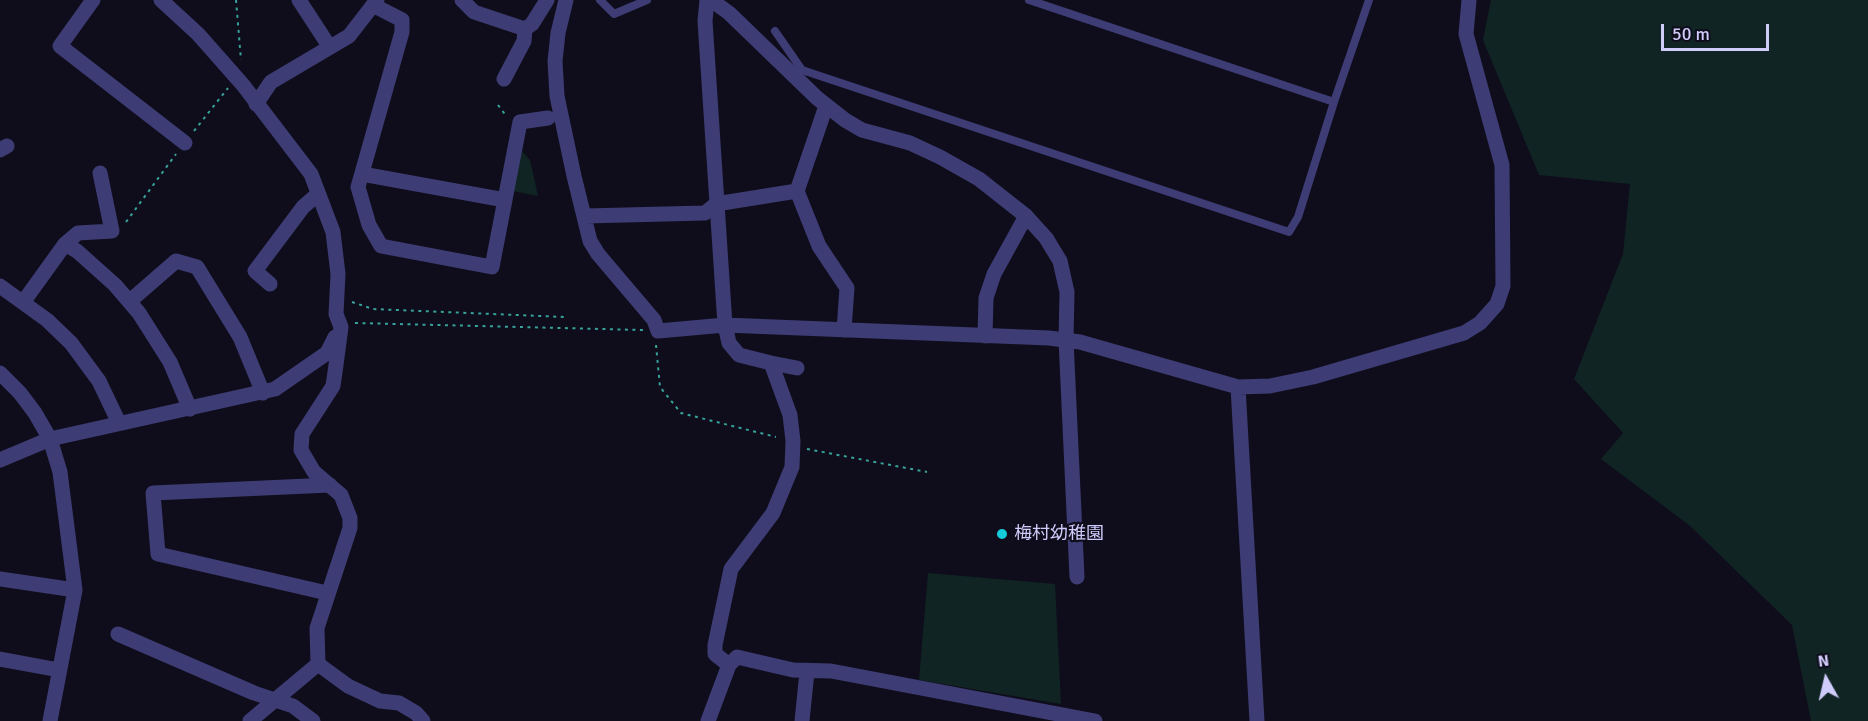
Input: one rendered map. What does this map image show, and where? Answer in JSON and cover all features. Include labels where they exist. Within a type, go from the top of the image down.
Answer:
[{"type":"street","points":[[93,0],[60,46],[185,143]]},
{"type":"street","points":[[161,0],[198,34],[239,81],[311,174],[333,232],[338,273],[336,314],[341,327],[333,386],[302,434],[301,450],[314,472],[341,495],[350,518],[350,528],[317,628],[318,663]]},
{"type":"street","points":[[299,0],[329,46]]},
{"type":"street","points":[[462,0],[474,12],[525,29]]},
{"type":"street","points":[[504,79],[524,41],[525,29],[532,24],[547,0]]},
{"type":"street","points":[[566,0],[558,33],[555,61],[557,96],[574,176],[591,241],[598,254],[654,320],[651,330],[725,325],[1066,340],[1238,387],[1270,386],[1313,377],[1464,333],[1480,323],[1497,304],[1503,286],[1502,165],[1466,34],[1469,0]]},
{"type":"street","points":[[797,368],[739,355],[729,343],[725,325],[705,21],[709,0],[729,13],[826,106],[862,130],[910,143],[967,171],[1026,216],[1046,238],[1060,261],[1067,292],[1066,340],[1077,577]]},
{"type":"street","points":[[256,104],[271,82],[349,36],[375,2],[402,20],[402,32],[358,188],[369,225],[381,246],[492,267],[520,122],[548,118]]},
{"type":"street","points":[[826,106],[797,191],[819,246],[847,288],[844,330]]},
{"type":"street","points":[[24,301],[65,244],[78,233],[112,231],[100,172]]},
{"type":"street","points":[[362,174],[505,200]]},
{"type":"street","points":[[585,216],[705,213],[716,204],[797,191]]},
{"type":"street","points":[[270,284],[255,271],[303,207],[318,194]]},
{"type":"street","points":[[985,336],[986,298],[994,274],[1026,216]]},
{"type":"street","points":[[65,244],[91,262],[130,301],[170,362],[190,410]]},
{"type":"street","points":[[130,301],[176,261],[197,267],[231,320],[263,393]]},
{"type":"street","points":[[0,286],[24,301],[47,320],[82,356],[105,391],[119,423]]},
{"type":"street","points":[[0,460],[50,439],[190,410],[275,389],[327,353],[341,327]]},
{"type":"street","points":[[729,665],[715,654],[715,645],[730,569],[773,513],[792,467],[790,415],[771,363]]},
{"type":"street","points":[[0,373],[20,393],[50,439],[60,472],[75,590],[50,721]]},
{"type":"street","points":[[1238,387],[1257,721]]},
{"type":"street","points":[[327,593],[158,554],[153,493],[330,485]]},
{"type":"street","points":[[0,579],[75,590]]},
{"type":"street","points":[[118,634],[274,701],[292,706],[313,721]]},
{"type":"street","points":[[708,721],[729,665],[737,657],[807,672],[831,671],[1095,721]]},
{"type":"street","points":[[0,659],[59,670]]},
{"type":"street","points":[[250,721],[318,663]]},
{"type":"street","points":[[318,663],[348,686],[380,701],[399,704],[416,713],[423,721]]},
{"type":"street","points":[[802,721],[807,672]]},
{"type":"lane","points":[[600,0],[614,14],[647,0]]},
{"type":"lane","points":[[1029,0],[1334,102]]},
{"type":"lane","points":[[775,31],[802,70],[1289,232],[1298,217],[1369,0]]},
{"type":"path","points":[[112,231],[121,228],[185,143],[239,81],[236,0]]},
{"type":"path","points":[[337,300],[373,309],[565,317]]},
{"type":"path","points":[[341,327],[350,322],[651,330],[655,340],[660,387],[681,413],[792,441],[811,452],[927,472]]},
{"type":"green space","points":[[1491,0],[1868,0],[1868,721],[1811,721],[1792,625],[1689,525],[1601,459],[1623,433],[1574,379],[1623,254],[1630,184],[1539,175],[1483,40]]},
{"type":"green space","points":[[520,149],[530,160],[538,196],[513,191]]},
{"type":"green space","points":[[928,573],[1055,584],[1061,704],[919,680]]},
{"type":"place","name":"梅村幼稚園","points":[[1002,534]]}]
